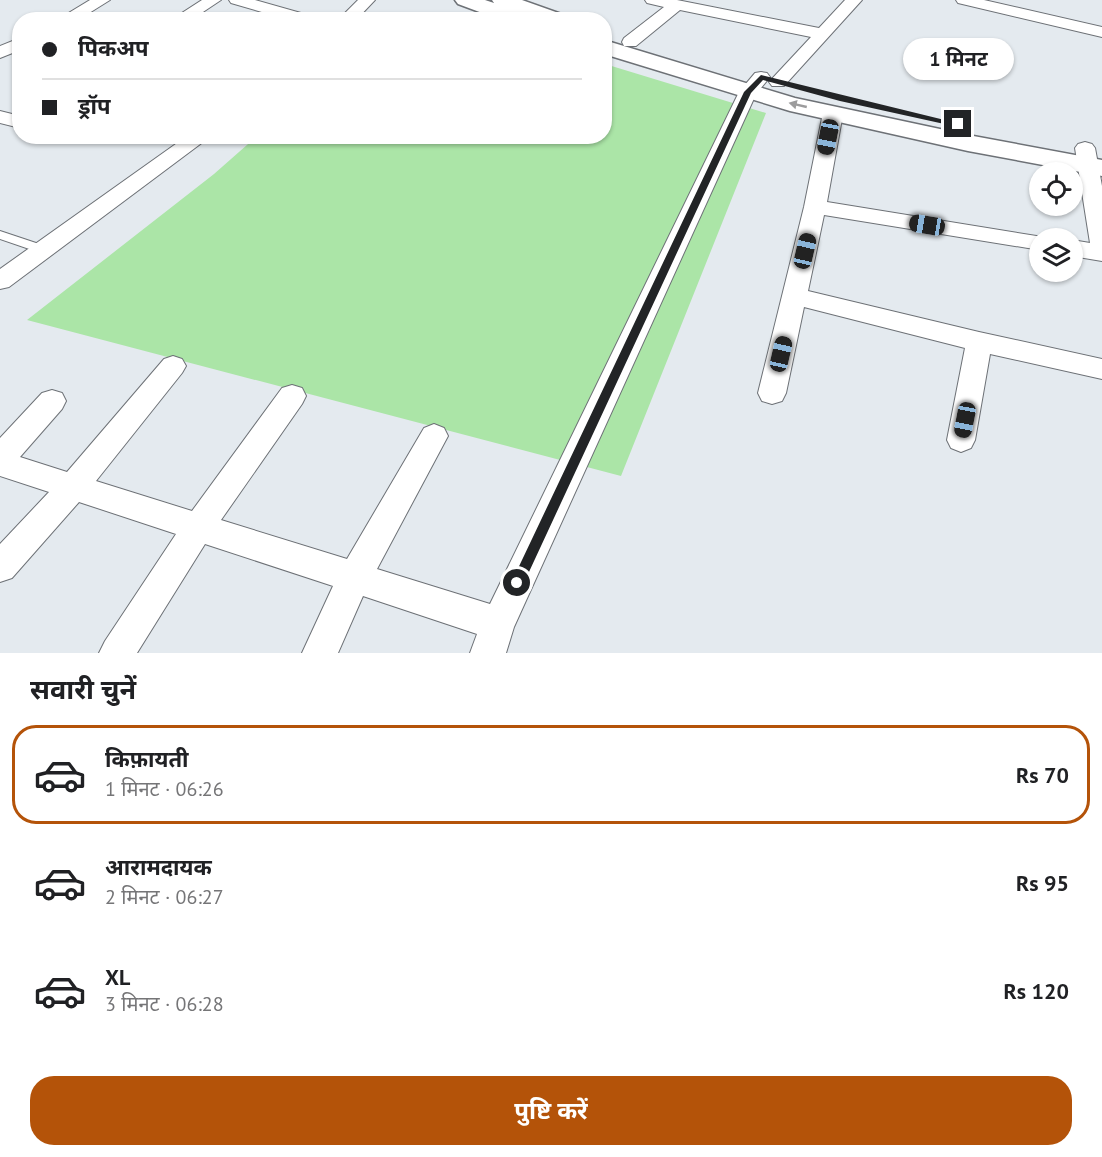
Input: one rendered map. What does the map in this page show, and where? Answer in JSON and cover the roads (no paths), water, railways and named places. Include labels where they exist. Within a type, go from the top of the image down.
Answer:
[{"type":"main road","points":[[465,0],[499,12]]},
{"type":"main road","points":[[502,0],[537,12]]},
{"type":"main road","points":[[612,36],[762,84],[833,113],[1094,158]]},
{"type":"main road","points":[[612,49],[762,84],[840,98],[958,124],[1094,158]]},
{"type":"street","points":[[79,12],[102,0]]},
{"type":"street","points":[[193,12],[213,0]]},
{"type":"street","points":[[237,0],[280,12]]},
{"type":"street","points":[[354,12],[367,0]]},
{"type":"street","points":[[653,0],[823,34]]},
{"type":"street","points":[[0,463],[200,526],[354,578],[493,638],[762,84],[823,34],[854,0]]},
{"type":"street","points":[[964,0],[1102,32]]},
{"type":"street","points":[[630,42],[677,5]]},
{"type":"street","points":[[772,393],[815,207],[833,113]]},
{"type":"street","points":[[0,281],[190,144]]},
{"type":"street","points":[[1083,249],[1102,251],[1094,158]]},
{"type":"street","points":[[815,207],[1029,241]]},
{"type":"street","points":[[794,296],[979,342],[1102,369]]},
{"type":"street","points":[[961,440],[979,342]]},
{"type":"street","points":[[0,567],[74,487],[173,366]]},
{"type":"street","points":[[117,653],[200,526],[292,396]]},
{"type":"street","points":[[0,458],[52,401]]},
{"type":"street","points":[[320,653],[354,578],[434,436]]},
{"type":"lane","points":[[0,236],[44,250]]}]
